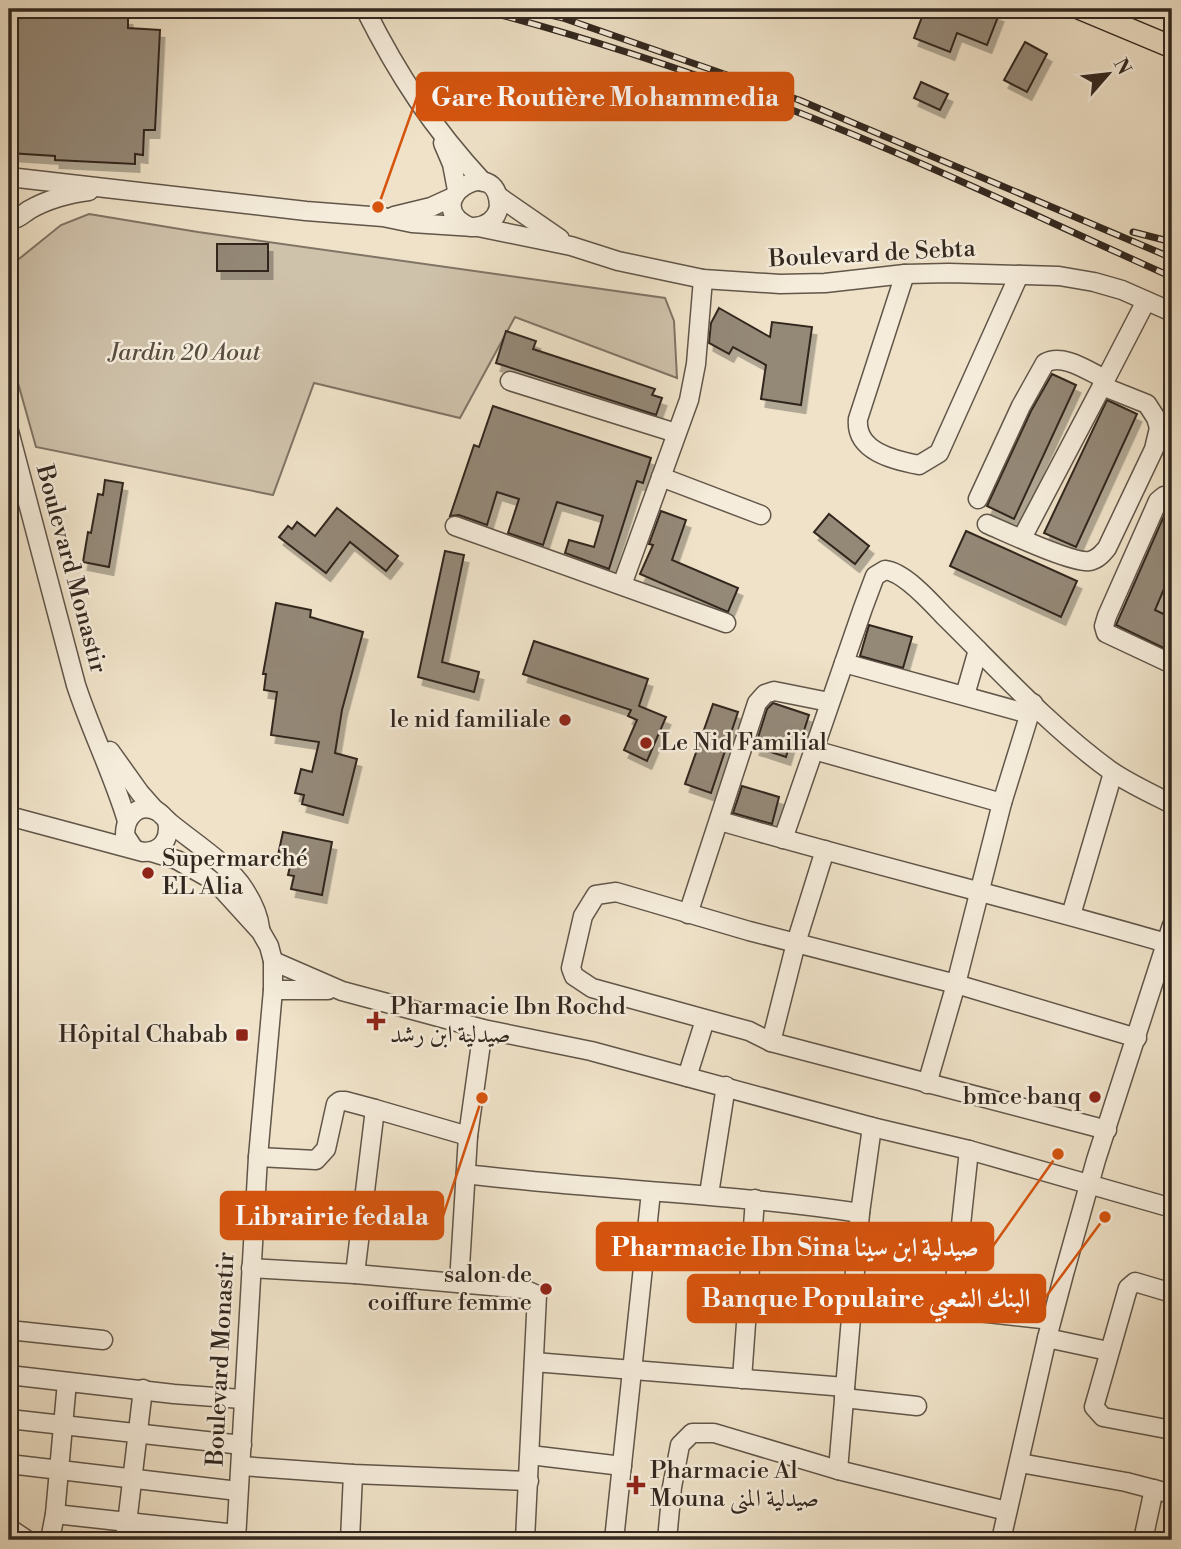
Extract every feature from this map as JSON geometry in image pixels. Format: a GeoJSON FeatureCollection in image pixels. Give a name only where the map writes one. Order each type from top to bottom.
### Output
{"type":"FeatureCollection","features":[{"type":"Feature","properties":{"kind":"main road"},"geometry":{"type":"LineString","coordinates":[[1081,9],[1172,47]]}},
{"type":"Feature","properties":{"kind":"street"},"geometry":{"type":"LineString","coordinates":[[365,9],[397,71],[436,126],[483,182]]}},
{"type":"Feature","properties":{"kind":"street"},"geometry":{"type":"LineString","coordinates":[[14,178],[383,218],[442,203],[455,193],[469,181],[483,182],[498,196],[499,207],[488,224],[474,227],[457,218],[452,204],[455,193],[452,164],[436,126]]}},
{"type":"Feature","properties":{"kind":"street"},"geometry":{"type":"LineString","coordinates":[[14,178],[24,182],[30,193],[16,220]]}},
{"type":"Feature","properties":{"kind":"street"},"geometry":{"type":"LineString","coordinates":[[16,220],[71,194],[103,189]]}},
{"type":"Feature","properties":{"kind":"street","name":"Boulevard de Sebta"},"geometry":{"type":"LineString","coordinates":[[498,196],[571,246]]}},
{"type":"Feature","properties":{"kind":"street","name":"Boulevard de Sebta"},"geometry":{"type":"LineString","coordinates":[[383,218],[412,223],[474,227],[571,246],[618,261],[703,279],[757,284],[825,283],[949,272],[1059,276],[1122,290],[1172,312]]}},
{"type":"Feature","properties":{"kind":"street"},"geometry":{"type":"LineString","coordinates":[[905,274],[857,427],[859,434],[873,450],[883,456],[919,465],[933,458],[944,445],[1019,275]]}},
{"type":"Feature","properties":{"kind":"street"},"geometry":{"type":"LineString","coordinates":[[622,585],[693,384],[703,279]]}},
{"type":"Feature","properties":{"kind":"street"},"geometry":{"type":"LineString","coordinates":[[1022,538],[1146,301]]}},
{"type":"Feature","properties":{"kind":"street"},"geometry":{"type":"LineString","coordinates":[[978,499],[1021,406],[1045,363],[1050,360],[1065,361],[1147,404],[1157,418],[1159,428],[1154,449],[1107,548],[1100,556],[1085,561],[1073,559],[987,524]]}},
{"type":"Feature","properties":{"kind":"street"},"geometry":{"type":"LineString","coordinates":[[510,381],[676,433]]}},
{"type":"Feature","properties":{"kind":"street","name":"Boulevard Monastir"},"geometry":{"type":"LineString","coordinates":[[9,431],[17,496],[87,719],[117,788],[126,824]]}},
{"type":"Feature","properties":{"kind":"street"},"geometry":{"type":"LineString","coordinates":[[661,477],[761,515]]}},
{"type":"Feature","properties":{"kind":"street"},"geometry":{"type":"LineString","coordinates":[[1172,495],[1157,501],[1104,626],[1106,633],[1172,664]]}},
{"type":"Feature","properties":{"kind":"street"},"geometry":{"type":"LineString","coordinates":[[455,526],[726,623]]}},
{"type":"Feature","properties":{"kind":"street"},"geometry":{"type":"LineString","coordinates":[[783,839],[875,576],[885,570],[891,570],[911,584],[978,650],[1031,709],[1113,773],[1172,804]]}},
{"type":"Feature","properties":{"kind":"street"},"geometry":{"type":"LineString","coordinates":[[965,695],[978,650]]}},
{"type":"Feature","properties":{"kind":"street"},"geometry":{"type":"LineString","coordinates":[[844,663],[965,695],[1031,709]]}},
{"type":"Feature","properties":{"kind":"street"},"geometry":{"type":"LineString","coordinates":[[688,914],[757,703],[765,694],[780,692],[829,702]]}},
{"type":"Feature","properties":{"kind":"street"},"geometry":{"type":"LineString","coordinates":[[927,1084],[981,891],[1002,803],[1031,709]]}},
{"type":"Feature","properties":{"kind":"street","name":"Boulevard Monastir"},"geometry":{"type":"LineString","coordinates":[[87,719],[128,778],[161,815],[201,846],[239,883],[258,916],[261,932],[273,961],[242,1399],[236,1537]]}},
{"type":"Feature","properties":{"kind":"street"},"geometry":{"type":"LineString","coordinates":[[814,750],[1002,803]]}},
{"type":"Feature","properties":{"kind":"street"},"geometry":{"type":"LineString","coordinates":[[1071,915],[1113,773]]}},
{"type":"Feature","properties":{"kind":"street"},"geometry":{"type":"LineString","coordinates":[[76,834],[126,824],[136,811],[145,808],[161,815],[168,836],[165,843],[143,851],[128,843],[126,824]]}},
{"type":"Feature","properties":{"kind":"street","name":"Boulevard Monastir"},"geometry":{"type":"LineString","coordinates":[[9,816],[177,860],[207,877],[261,932]]}},
{"type":"Feature","properties":{"kind":"street"},"geometry":{"type":"LineString","coordinates":[[720,821],[1166,943]]}},
{"type":"Feature","properties":{"kind":"street"},"geometry":{"type":"LineString","coordinates":[[771,1042],[796,943],[825,850]]}},
{"type":"Feature","properties":{"kind":"street"},"geometry":{"type":"LineString","coordinates":[[1107,1130],[771,1042],[749,1031],[592,988],[574,976],[571,968],[583,916],[596,895],[616,892],[688,914],[956,984],[1137,1038]]}},
{"type":"Feature","properties":{"kind":"street"},"geometry":{"type":"LineString","coordinates":[[1001,1540],[1051,1320],[1089,1185],[1172,925]]}},
{"type":"Feature","properties":{"kind":"street"},"geometry":{"type":"LineString","coordinates":[[273,961],[342,990],[483,1029],[592,1051],[872,1127],[970,1150],[1172,1208]]}},
{"type":"Feature","properties":{"kind":"street"},"geometry":{"type":"LineString","coordinates":[[273,990],[342,990]]}},
{"type":"Feature","properties":{"kind":"street"},"geometry":{"type":"LineString","coordinates":[[687,1077],[705,1020]]}},
{"type":"Feature","properties":{"kind":"street"},"geometry":{"type":"LineString","coordinates":[[459,1283],[468,1136],[483,1029]]}},
{"type":"Feature","properties":{"kind":"street"},"geometry":{"type":"LineString","coordinates":[[709,1194],[726,1086]]}},
{"type":"Feature","properties":{"kind":"street"},"geometry":{"type":"LineString","coordinates":[[258,1157],[316,1160],[326,1149],[336,1104],[340,1101],[375,1108],[468,1136]]}},
{"type":"Feature","properties":{"kind":"street"},"geometry":{"type":"LineString","coordinates":[[355,1274],[375,1108]]}},
{"type":"Feature","properties":{"kind":"street"},"geometry":{"type":"LineString","coordinates":[[838,1470],[860,1213],[872,1127]]}},
{"type":"Feature","properties":{"kind":"street"},"geometry":{"type":"LineString","coordinates":[[952,1309],[970,1150]]}},
{"type":"Feature","properties":{"kind":"street"},"geometry":{"type":"LineString","coordinates":[[466,1174],[651,1192],[709,1194],[860,1213]]}},
{"type":"Feature","properties":{"kind":"street"},"geometry":{"type":"LineString","coordinates":[[614,1540],[651,1192]]}},
{"type":"Feature","properties":{"kind":"street"},"geometry":{"type":"LineString","coordinates":[[741,1379],[755,1199]]}},
{"type":"Feature","properties":{"kind":"street"},"geometry":{"type":"LineString","coordinates":[[251,1268],[524,1289],[537,1295],[525,1540]]}},
{"type":"Feature","properties":{"kind":"street"},"geometry":{"type":"LineString","coordinates":[[1172,1293],[1135,1282],[1128,1288],[1094,1407],[1103,1417],[1172,1430]]}},
{"type":"Feature","properties":{"kind":"street"},"geometry":{"type":"LineString","coordinates":[[853,1298],[1051,1320]]}},
{"type":"Feature","properties":{"kind":"street"},"geometry":{"type":"LineString","coordinates":[[9,1330],[103,1340]]}},
{"type":"Feature","properties":{"kind":"street"},"geometry":{"type":"LineString","coordinates":[[1046,1338],[1108,1351]]}},
{"type":"Feature","properties":{"kind":"street"},"geometry":{"type":"LineString","coordinates":[[534,1362],[741,1379],[845,1392],[917,1406]]}},
{"type":"Feature","properties":{"kind":"street"},"geometry":{"type":"LineString","coordinates":[[9,1375],[202,1397],[242,1399]]}},
{"type":"Feature","properties":{"kind":"street"},"geometry":{"type":"LineString","coordinates":[[50,1540],[55,1514],[67,1382]]}},
{"type":"Feature","properties":{"kind":"street"},"geometry":{"type":"LineString","coordinates":[[126,1532],[143,1389]]}},
{"type":"Feature","properties":{"kind":"street"},"geometry":{"type":"LineString","coordinates":[[9,1419],[242,1445]]}},
{"type":"Feature","properties":{"kind":"street"},"geometry":{"type":"LineString","coordinates":[[667,1540],[672,1486],[680,1445],[692,1433],[714,1433],[838,1470],[1007,1511]]}},
{"type":"Feature","properties":{"kind":"street"},"geometry":{"type":"LineString","coordinates":[[530,1455],[622,1466]]}},
{"type":"Feature","properties":{"kind":"street"},"geometry":{"type":"LineString","coordinates":[[1020,1463],[1172,1494]]}},
{"type":"Feature","properties":{"kind":"street"},"geometry":{"type":"LineString","coordinates":[[9,1464],[238,1490]]}},
{"type":"Feature","properties":{"kind":"street"},"geometry":{"type":"LineString","coordinates":[[241,1466],[352,1474],[529,1481]]}},
{"type":"Feature","properties":{"kind":"street"},"geometry":{"type":"LineString","coordinates":[[349,1540],[352,1474]]}},
{"type":"Feature","properties":{"kind":"street"},"geometry":{"type":"LineString","coordinates":[[1143,1540],[1154,1489]]}},
{"type":"Feature","properties":{"kind":"street"},"geometry":{"type":"LineString","coordinates":[[55,1514],[126,1532],[236,1537]]}},
{"type":"Feature","properties":{"kind":"street"},"geometry":{"type":"LineString","coordinates":[[9,1528],[27,1540]]}},
{"type":"Feature","properties":{"kind":"green space","name":"Jardin 20 Aout"},"geometry":{"type":"Polygon","coordinates":[[[89,214],[665,298],[674,321],[677,378],[515,317],[460,418],[314,383],[273,495],[36,447],[9,351],[9,267],[61,225],[89,214]]]}},
{"type":"Feature","properties":{"kind":"building"},"geometry":{"type":"Polygon","coordinates":[[[13,9],[103,9],[103,16],[128,17],[128,28],[160,30],[155,130],[144,130],[143,155],[135,154],[135,164],[55,160],[55,156],[9,153],[13,9]]]}},
{"type":"Feature","properties":{"kind":"building"},"geometry":{"type":"Polygon","coordinates":[[[925,9],[985,9],[999,14],[987,45],[957,33],[950,52],[914,38],[925,9]]]}},
{"type":"Feature","properties":{"kind":"building"},"geometry":{"type":"Polygon","coordinates":[[[1025,42],[1047,54],[1027,92],[1004,80],[1025,42]]]}},
{"type":"Feature","properties":{"kind":"building"},"geometry":{"type":"Polygon","coordinates":[[[921,82],[948,94],[940,110],[914,98],[921,82]]]}},
{"type":"Feature","properties":{"kind":"building"},"geometry":{"type":"Polygon","coordinates":[[[217,244],[268,244],[268,271],[217,271],[217,244]]]}},
{"type":"Feature","properties":{"kind":"building"},"geometry":{"type":"Polygon","coordinates":[[[719,308],[770,337],[772,322],[812,327],[801,405],[761,399],[766,365],[733,347],[729,354],[709,343],[711,323],[719,308]]]}},
{"type":"Feature","properties":{"kind":"building"},"geometry":{"type":"Polygon","coordinates":[[[506,331],[536,341],[533,349],[655,389],[652,395],[662,398],[656,415],[496,363],[506,331]]]}},
{"type":"Feature","properties":{"kind":"building"},"geometry":{"type":"Polygon","coordinates":[[[1052,374],[1076,385],[1014,519],[987,506],[1031,411],[1052,374]]]}},
{"type":"Feature","properties":{"kind":"building"},"geometry":{"type":"Polygon","coordinates":[[[1107,400],[1137,414],[1076,547],[1044,533],[1107,400]]]}},
{"type":"Feature","properties":{"kind":"building"},"geometry":{"type":"Polygon","coordinates":[[[493,406],[651,458],[643,483],[637,481],[609,569],[565,553],[569,540],[594,547],[603,516],[557,502],[543,545],[508,533],[519,499],[497,492],[487,525],[459,515],[450,516],[474,445],[479,447],[493,406]]]}},
{"type":"Feature","properties":{"kind":"building"},"geometry":{"type":"Polygon","coordinates":[[[105,480],[123,483],[109,567],[83,562],[98,494],[103,495],[105,480]]]}},
{"type":"Feature","properties":{"kind":"building"},"geometry":{"type":"Polygon","coordinates":[[[337,508],[398,556],[386,571],[350,542],[326,573],[279,537],[288,526],[292,529],[297,522],[315,536],[337,508]]]}},
{"type":"Feature","properties":{"kind":"building"},"geometry":{"type":"Polygon","coordinates":[[[661,511],[686,520],[672,560],[738,588],[728,612],[640,574],[653,545],[649,544],[661,511]]]}},
{"type":"Feature","properties":{"kind":"building"},"geometry":{"type":"Polygon","coordinates":[[[829,514],[869,546],[855,564],[814,532],[829,514]]]}},
{"type":"Feature","properties":{"kind":"building"},"geometry":{"type":"Polygon","coordinates":[[[1163,518],[1172,522],[1172,570],[1155,610],[1172,618],[1172,652],[1116,625],[1163,518]]]}},
{"type":"Feature","properties":{"kind":"building"},"geometry":{"type":"Polygon","coordinates":[[[966,531],[1077,581],[1061,617],[950,566],[966,531]]]}},
{"type":"Feature","properties":{"kind":"building"},"geometry":{"type":"Polygon","coordinates":[[[445,551],[464,555],[442,662],[479,672],[474,692],[418,677],[445,551]]]}},
{"type":"Feature","properties":{"kind":"building"},"geometry":{"type":"Polygon","coordinates":[[[276,603],[311,610],[310,617],[363,632],[342,710],[335,753],[357,759],[343,815],[302,804],[304,795],[295,793],[301,769],[312,772],[319,742],[271,735],[277,692],[264,690],[266,674],[263,674],[276,603]]]}},
{"type":"Feature","properties":{"kind":"building"},"geometry":{"type":"Polygon","coordinates":[[[869,625],[912,637],[903,668],[860,656],[869,625]]]}},
{"type":"Feature","properties":{"kind":"building"},"geometry":{"type":"Polygon","coordinates":[[[534,641],[648,679],[639,706],[666,717],[647,761],[624,750],[637,720],[628,716],[631,710],[523,674],[534,641]]]}},
{"type":"Feature","properties":{"kind":"building"},"geometry":{"type":"Polygon","coordinates":[[[773,703],[809,715],[800,743],[791,740],[786,757],[755,747],[767,709],[773,703]]]}},
{"type":"Feature","properties":{"kind":"building"},"geometry":{"type":"Polygon","coordinates":[[[713,704],[738,712],[711,793],[685,784],[713,704]]]}},
{"type":"Feature","properties":{"kind":"building"},"geometry":{"type":"Polygon","coordinates":[[[742,786],[779,797],[772,824],[733,813],[742,786]]]}},
{"type":"Feature","properties":{"kind":"building"},"geometry":{"type":"Polygon","coordinates":[[[283,832],[332,842],[322,895],[291,889],[294,876],[288,875],[292,858],[278,855],[283,832]]]}},
{"type":"Feature","properties":{"kind":"railway"},"geometry":{"type":"LineString","coordinates":[[478,9],[636,55],[792,110],[936,170],[1172,277]]}},
{"type":"Feature","properties":{"kind":"railway"},"geometry":{"type":"LineString","coordinates":[[525,9],[563,18],[799,100],[1172,258]]}},
{"type":"Feature","properties":{"kind":"railway"},"geometry":{"type":"LineString","coordinates":[[1133,232],[1172,242]]}},
{"type":"Feature","properties":{"kind":"place","name":"Gare Routière Mohammedia"},"geometry":{"type":"Point","coordinates":[378,207]}},
{"type":"Feature","properties":{"kind":"place","name":"le nid familiale"},"geometry":{"type":"Point","coordinates":[565,720]}},
{"type":"Feature","properties":{"kind":"place","name":"Le Nid Familial"},"geometry":{"type":"Point","coordinates":[646,743]}},
{"type":"Feature","properties":{"kind":"place","name":"Supermarché EL Alia"},"geometry":{"type":"Point","coordinates":[148,873]}},
{"type":"Feature","properties":{"kind":"place","name":"Pharmacie Ibn Rochd صيدلية ابن رشد"},"geometry":{"type":"Point","coordinates":[376,1021]}},
{"type":"Feature","properties":{"kind":"place","name":"Hôpital Chabab"},"geometry":{"type":"Point","coordinates":[242,1035]}},
{"type":"Feature","properties":{"kind":"place","name":"bmce banq"},"geometry":{"type":"Point","coordinates":[1095,1097]}},
{"type":"Feature","properties":{"kind":"place","name":"Librairie fedala"},"geometry":{"type":"Point","coordinates":[482,1098]}},
{"type":"Feature","properties":{"kind":"place","name":"Pharmacie Ibn Sina صيدلية ابن سينا"},"geometry":{"type":"Point","coordinates":[1058,1154]}},
{"type":"Feature","properties":{"kind":"place","name":"Banque Populaire البنك الشعبي"},"geometry":{"type":"Point","coordinates":[1105,1217]}},
{"type":"Feature","properties":{"kind":"place","name":"salon de coiffure femme"},"geometry":{"type":"Point","coordinates":[546,1289]}},
{"type":"Feature","properties":{"kind":"place","name":"Pharmacie Al Mouna صيدلية المنى"},"geometry":{"type":"Point","coordinates":[636,1485]}}]}
